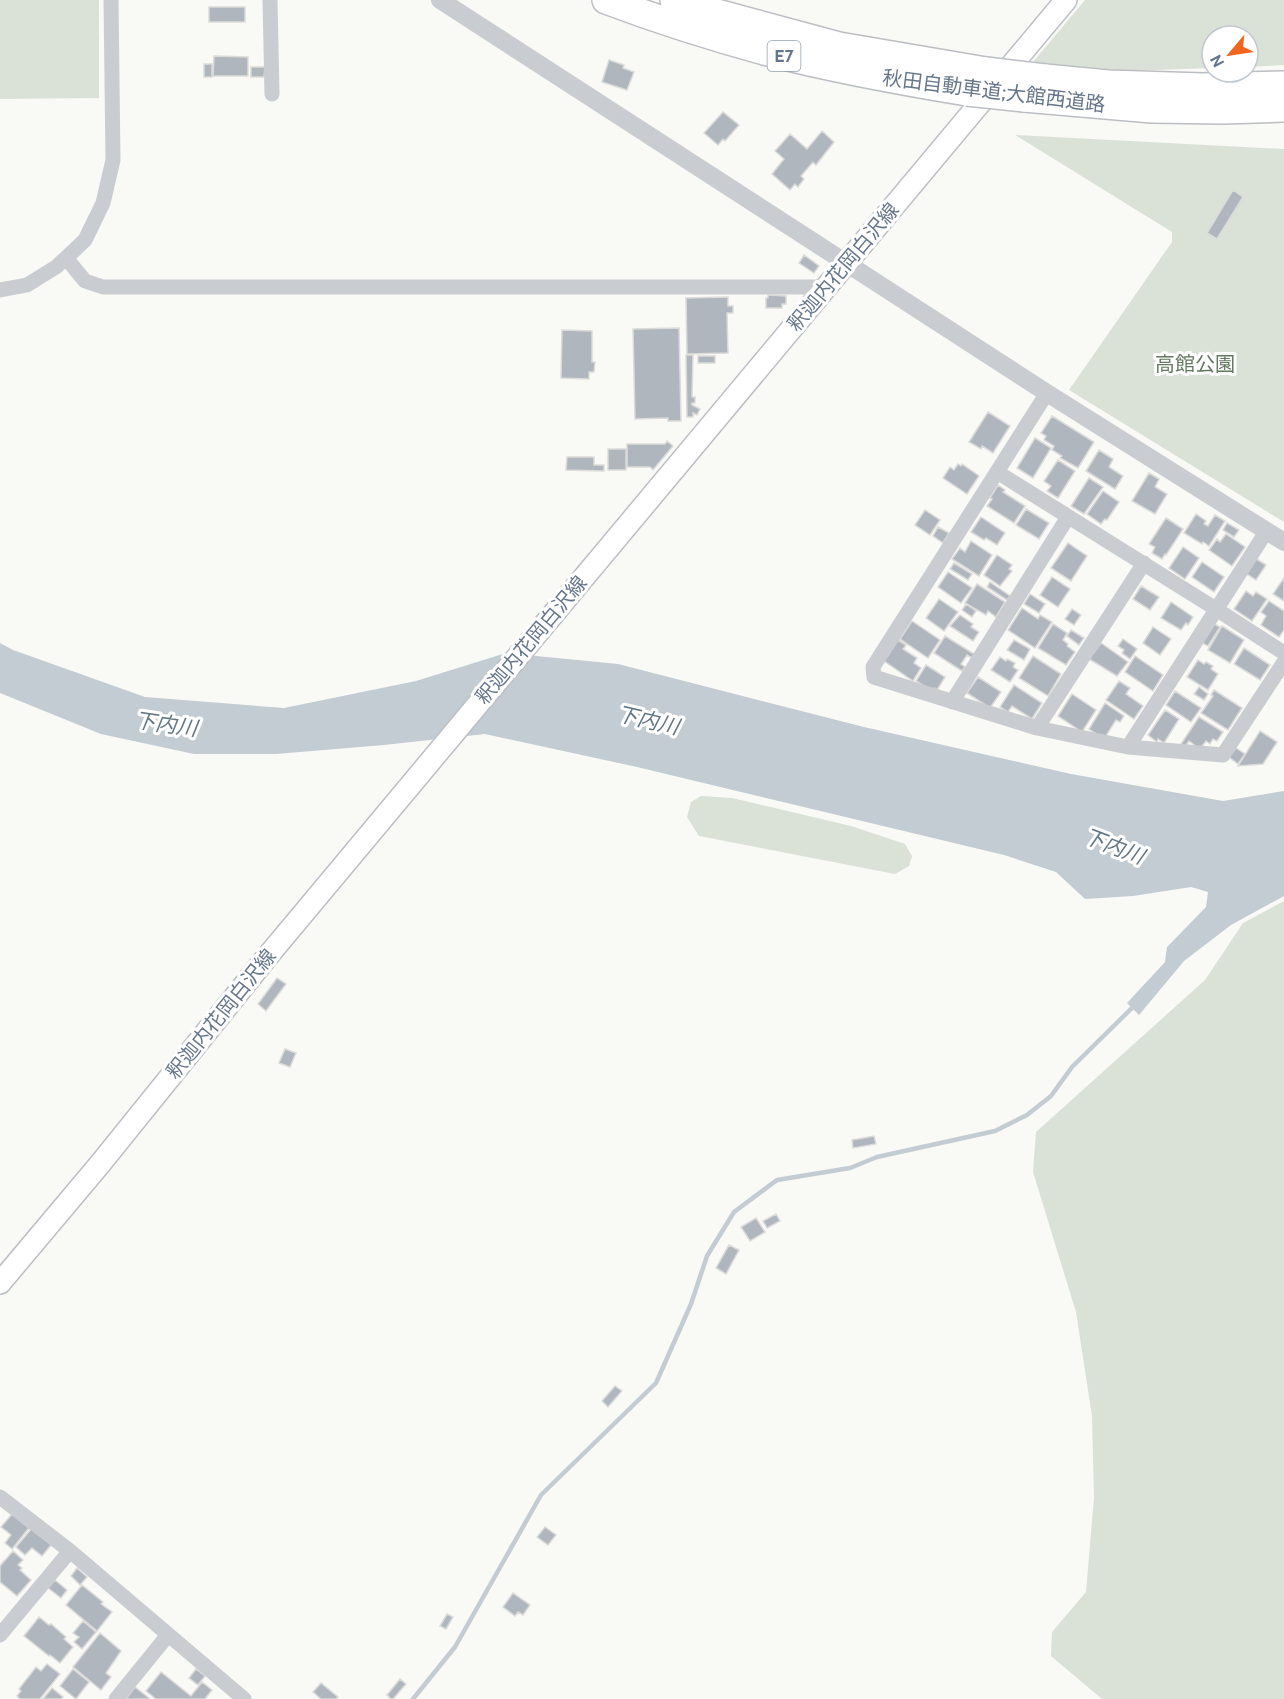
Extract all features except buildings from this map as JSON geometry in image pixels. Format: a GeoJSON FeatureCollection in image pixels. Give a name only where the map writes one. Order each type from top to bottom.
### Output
{"type":"FeatureCollection","features":[{"type":"Feature","properties":{"kind":"highway","name":"秋田自動車道;大館西道路"},"geometry":{"type":"LineString","coordinates":[[606,0],[768,52],[837,68],[967,92],[1152,109],[1284,108]]}},
{"type":"Feature","properties":{"kind":"highway","name":"秋田自動車道;大館西道路"},"geometry":{"type":"LineString","coordinates":[[674,0],[839,46],[986,71],[1108,84],[1179,87],[1284,86]]}},
{"type":"Feature","properties":{"kind":"main road","name":"釈迦内花岡白沢線"},"geometry":{"type":"LineString","coordinates":[[0,1283],[100,1164],[267,957],[1066,0]]}},
{"type":"Feature","properties":{"kind":"street"},"geometry":{"type":"LineString","coordinates":[[0,290],[27,285],[56,267],[85,240],[103,203],[113,160],[111,0]]}},
{"type":"Feature","properties":{"kind":"street"},"geometry":{"type":"LineString","coordinates":[[270,0],[272,94]]}},
{"type":"Feature","properties":{"kind":"street"},"geometry":{"type":"LineString","coordinates":[[440,0],[1047,393],[1284,542]]}},
{"type":"Feature","properties":{"kind":"street"},"geometry":{"type":"LineString","coordinates":[[66,258],[86,281],[103,287],[826,288]]}},
{"type":"Feature","properties":{"kind":"street"},"geometry":{"type":"LineString","coordinates":[[1047,393],[873,667],[874,677],[1037,728],[1128,747],[1223,755],[1284,662]]}},
{"type":"Feature","properties":{"kind":"street"},"geometry":{"type":"LineString","coordinates":[[997,472],[1284,653]]}},
{"type":"Feature","properties":{"kind":"street"},"geometry":{"type":"LineString","coordinates":[[952,702],[1068,517]]}},
{"type":"Feature","properties":{"kind":"street"},"geometry":{"type":"LineString","coordinates":[[1128,747],[1266,532]]}},
{"type":"Feature","properties":{"kind":"street"},"geometry":{"type":"LineString","coordinates":[[1037,728],[1144,563]]}},
{"type":"Feature","properties":{"kind":"street"},"geometry":{"type":"LineString","coordinates":[[0,1497],[70,1551],[244,1699]]}},
{"type":"Feature","properties":{"kind":"street"},"geometry":{"type":"LineString","coordinates":[[0,1635],[70,1551]]}},
{"type":"Feature","properties":{"kind":"street"},"geometry":{"type":"LineString","coordinates":[[116,1699],[168,1635]]}},
{"type":"Feature","properties":{"kind":"green space"},"geometry":{"type":"Polygon","coordinates":[[[0,0],[99,0],[99,98],[0,99],[0,0]]]}},
{"type":"Feature","properties":{"kind":"green space"},"geometry":{"type":"Polygon","coordinates":[[[1085,0],[1284,0],[1284,65],[1260,66],[1260,24],[1200,24],[1200,68],[1127,71],[1033,62],[1085,0]]]}},
{"type":"Feature","properties":{"kind":"green space","name":"高館公園"},"geometry":{"type":"Polygon","coordinates":[[[1015,135],[1284,149],[1284,522],[1069,390],[1172,242],[1172,232],[1015,135]]]}},
{"type":"Feature","properties":{"kind":"green space"},"geometry":{"type":"Polygon","coordinates":[[[701,796],[732,798],[851,826],[905,844],[912,856],[909,866],[895,874],[699,836],[687,817],[691,802],[701,796]]]}},
{"type":"Feature","properties":{"kind":"green space"},"geometry":{"type":"Polygon","coordinates":[[[1284,901],[1284,1699],[1102,1699],[1051,1656],[1052,1632],[1086,1592],[1094,1498],[1092,1416],[1076,1312],[1033,1172],[1036,1132],[1205,980],[1243,923],[1284,901]]]}},
{"type":"Feature","properties":{"kind":"water","name":"下内川"},"geometry":{"type":"Polygon","coordinates":[[[0,643],[13,650],[145,697],[284,708],[416,681],[506,653],[618,664],[864,727],[1071,774],[1223,801],[1284,791],[1284,896],[1231,925],[1184,961],[1139,1015],[1127,1003],[1165,962],[1167,947],[1206,907],[1208,892],[1191,887],[1133,896],[1085,899],[1056,872],[1004,855],[637,767],[485,734],[276,754],[194,754],[101,734],[0,693],[0,643]]]}},
{"type":"Feature","properties":{"kind":"waterway"},"geometry":{"type":"LineString","coordinates":[[413,1699],[455,1647],[541,1495],[656,1383],[691,1304],[707,1256],[734,1212],[777,1180],[850,1168],[877,1157],[995,1131],[1027,1115],[1051,1096],[1072,1067],[1136,1004]]}}]}
